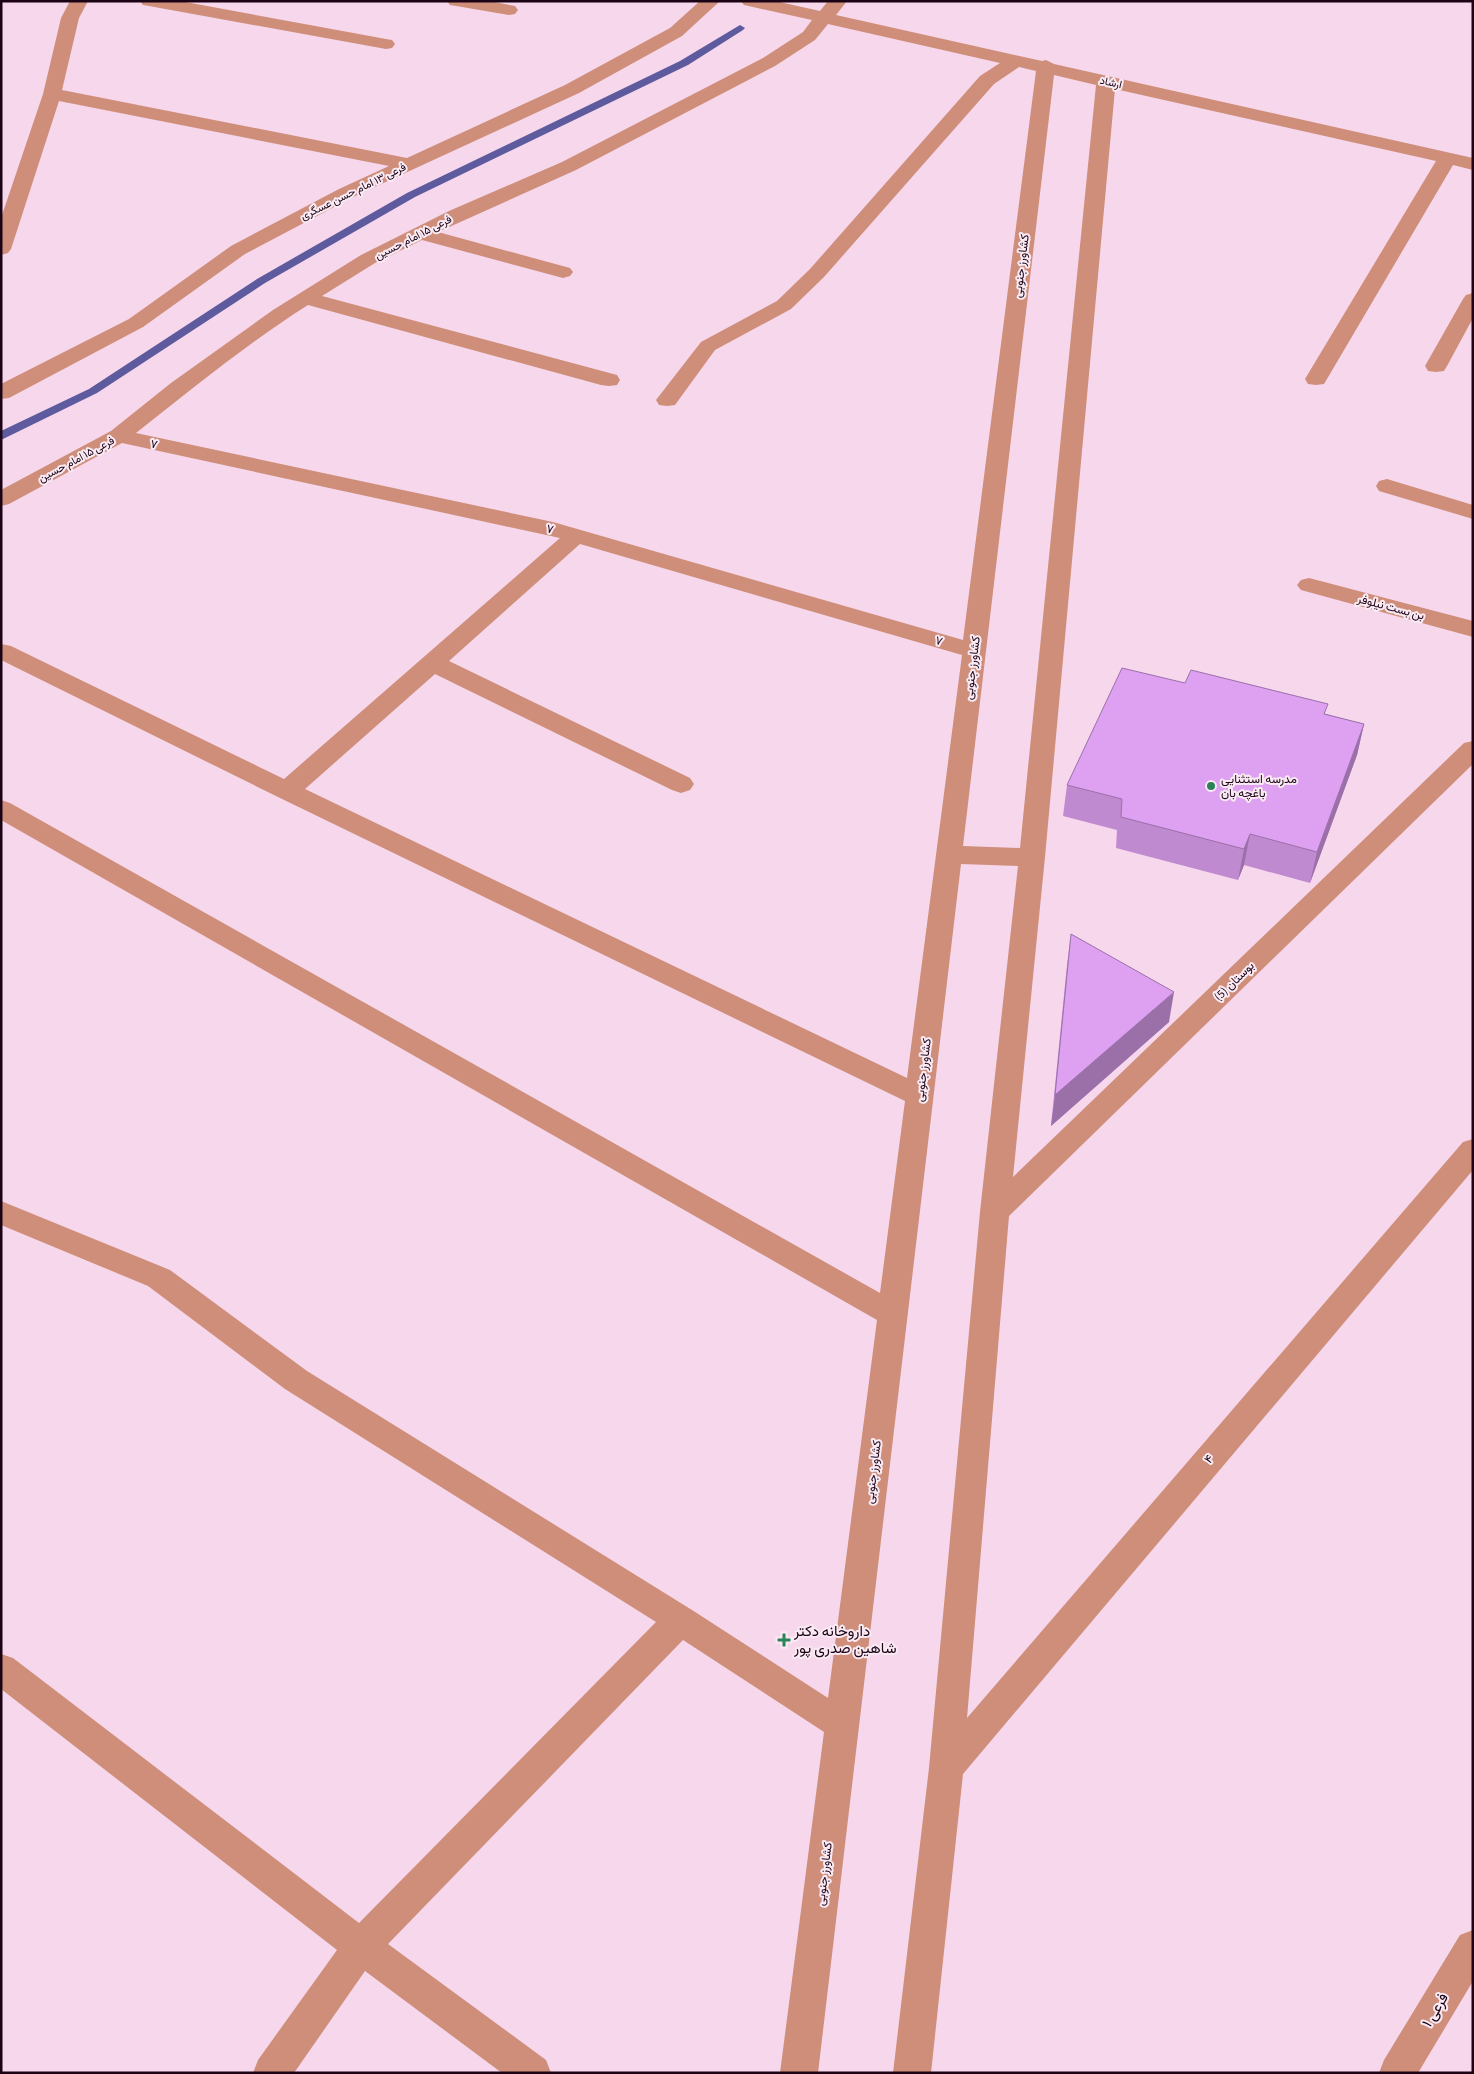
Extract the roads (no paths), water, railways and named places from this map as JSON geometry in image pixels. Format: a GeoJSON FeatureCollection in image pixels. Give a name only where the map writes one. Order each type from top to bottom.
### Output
{"type":"FeatureCollection","features":[{"type":"Feature","properties":{"kind":"street"},"geometry":{"type":"LineString","coordinates":[[1,250],[52,94],[70,18],[79,1]]}},
{"type":"Feature","properties":{"kind":"street"},"geometry":{"type":"LineString","coordinates":[[149,1],[386,44]]}},
{"type":"Feature","properties":{"kind":"street"},"geometry":{"type":"LineString","coordinates":[[456,1],[509,10]]}},
{"type":"Feature","properties":{"kind":"street","name":"فرعی ۱۳ امام حسن عسگری"},"geometry":{"type":"LineString","coordinates":[[1,393],[136,323],[238,250],[346,193],[572,89],[676,32],[711,1]]}},
{"type":"Feature","properties":{"kind":"street","name":"ارشاد"},"geometry":{"type":"LineString","coordinates":[[750,1],[1046,66],[1473,164]]}},
{"type":"Feature","properties":{"kind":"street","name":"فرعی ۱۵ امام حسین"},"geometry":{"type":"LineString","coordinates":[[1,499],[119,436],[179,388],[280,314],[368,259],[456,215],[569,166],[770,62],[809,36],[838,1]]}},
{"type":"Feature","properties":{"kind":"street"},"geometry":{"type":"LineString","coordinates":[[667,400],[708,346],[784,305],[817,273],[987,80],[1016,60]]}},
{"type":"Feature","properties":{"kind":"street","name":"کشاورز جنوبی"},"geometry":{"type":"LineString","coordinates":[[799,2073],[1046,66]]}},
{"type":"Feature","properties":{"kind":"street"},"geometry":{"type":"LineString","coordinates":[[912,2073],[946,1768],[995,1212],[1032,857],[1106,81]]}},
{"type":"Feature","properties":{"kind":"street"},"geometry":{"type":"LineString","coordinates":[[52,94],[409,164]]}},
{"type":"Feature","properties":{"kind":"street"},"geometry":{"type":"LineString","coordinates":[[1316,379],[1448,158]]}},
{"type":"Feature","properties":{"kind":"street"},"geometry":{"type":"LineString","coordinates":[[419,233],[563,272]]}},
{"type":"Feature","properties":{"kind":"street"},"geometry":{"type":"LineString","coordinates":[[305,298],[609,380]]}},
{"type":"Feature","properties":{"kind":"street"},"geometry":{"type":"LineString","coordinates":[[1436,366],[1473,299]]}},
{"type":"Feature","properties":{"kind":"street","name":"۷"},"geometry":{"type":"LineString","coordinates":[[119,436],[576,536],[974,651]]}},
{"type":"Feature","properties":{"kind":"street"},"geometry":{"type":"LineString","coordinates":[[1,520],[51,473]]}},
{"type":"Feature","properties":{"kind":"street"},"geometry":{"type":"LineString","coordinates":[[1387,486],[1473,512]]}},
{"type":"Feature","properties":{"kind":"street"},"geometry":{"type":"LineString","coordinates":[[287,791],[576,536]]}},
{"type":"Feature","properties":{"kind":"street","name":"بن بست نیلوفر"},"geometry":{"type":"LineString","coordinates":[[1309,585],[1473,629]]}},
{"type":"Feature","properties":{"kind":"street"},"geometry":{"type":"LineString","coordinates":[[3,652],[919,1096]]}},
{"type":"Feature","properties":{"kind":"street"},"geometry":{"type":"LineString","coordinates":[[432,663],[681,784]]}},
{"type":"Feature","properties":{"kind":"street","name":"بوستان (5)"},"geometry":{"type":"LineString","coordinates":[[995,1212],[1473,749]]}},
{"type":"Feature","properties":{"kind":"street"},"geometry":{"type":"LineString","coordinates":[[1,808],[892,1314]]}},
{"type":"Feature","properties":{"kind":"street"},"geometry":{"type":"LineString","coordinates":[[949,855],[1032,857]]}},
{"type":"Feature","properties":{"kind":"street","name":"۴"},"geometry":{"type":"LineString","coordinates":[[946,1768],[1467,1167]]}},
{"type":"Feature","properties":{"kind":"street"},"geometry":{"type":"LineString","coordinates":[[1,1212],[159,1278],[296,1380],[680,1620],[842,1724]]}},
{"type":"Feature","properties":{"kind":"street"},"geometry":{"type":"LineString","coordinates":[[272,2073],[361,1946],[680,1620]]}},
{"type":"Feature","properties":{"kind":"street"},"geometry":{"type":"LineString","coordinates":[[1,1669],[361,1946],[533,2073]]}},
{"type":"Feature","properties":{"kind":"street","name":"فرعی ۱"},"geometry":{"type":"LineString","coordinates":[[1397,2073],[1473,1947]]}},
{"type":"Feature","properties":{"kind":"waterway"},"geometry":{"type":"LineString","coordinates":[[1,436],[93,391],[261,281],[411,195],[684,63],[740,28]]}},
{"type":"Feature","properties":{"kind":"place","name":"مدرسه استثنایی باغچه بان"},"geometry":{"type":"Point","coordinates":[1211,786]}},
{"type":"Feature","properties":{"kind":"place","name":"داروخانه دکتر شاهین صدری پور"},"geometry":{"type":"Point","coordinates":[784,1640]}}]}
